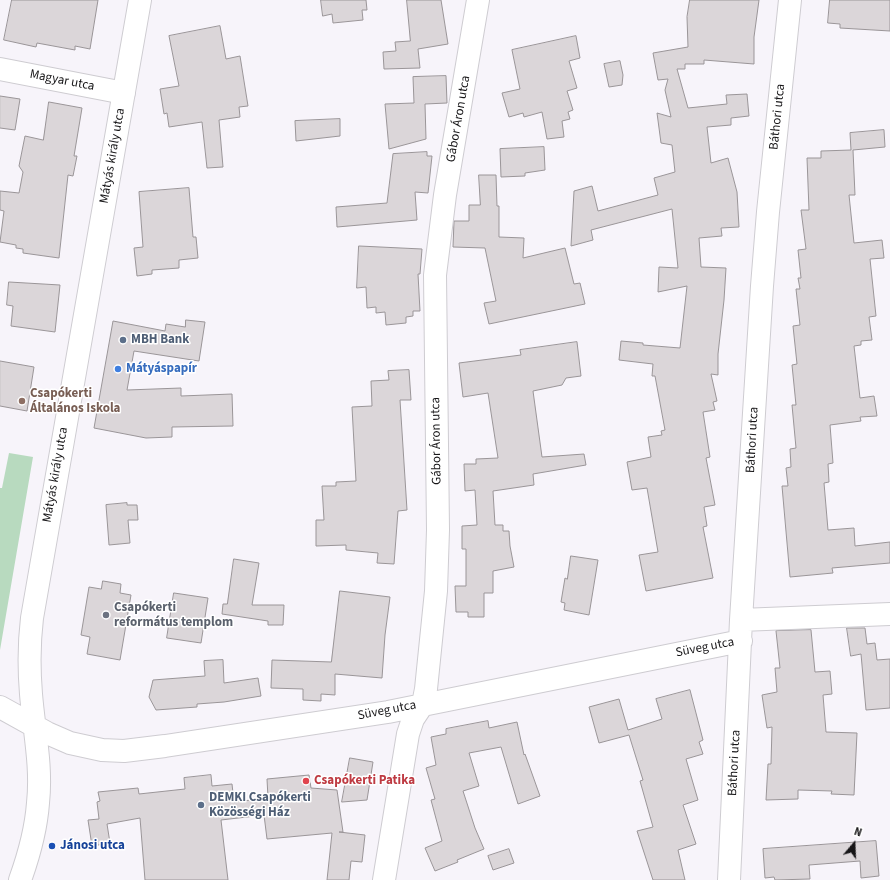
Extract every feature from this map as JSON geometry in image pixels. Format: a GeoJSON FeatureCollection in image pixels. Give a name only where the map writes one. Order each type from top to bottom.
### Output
{"type":"FeatureCollection","features":[{"type":"Feature","properties":{"kind":"street","name":"Mátyás király utca"},"geometry":{"type":"LineString","coordinates":[[20,880],[30,848],[38,803],[39,767],[31,694],[30,643],[32,618],[140,0]]}},
{"type":"Feature","properties":{"kind":"street","name":"Gábor Áron utca"},"geometry":{"type":"LineString","coordinates":[[384,880],[408,734],[413,719],[423,704],[427,679],[436,578],[438,510],[435,275],[445,195],[478,0]]}},
{"type":"Feature","properties":{"kind":"street","name":"Báthori utca"},"geometry":{"type":"LineString","coordinates":[[728,880],[741,630],[767,219],[790,0]]}},
{"type":"Feature","properties":{"kind":"street","name":"Magyar utca"},"geometry":{"type":"LineString","coordinates":[[0,69],[124,93]]}},
{"type":"Feature","properties":{"kind":"street","name":"Süveg utca"},"geometry":{"type":"LineString","coordinates":[[35,726],[80,747],[124,751],[172,745],[388,712],[741,630],[890,614]]}},
{"type":"Feature","properties":{"kind":"street"},"geometry":{"type":"LineString","coordinates":[[0,707],[35,726]]}},
{"type":"Feature","properties":{"kind":"green space"},"geometry":{"type":"Polygon","coordinates":[[[9,453],[33,457],[0,650],[0,488],[2,488],[9,453]]]}},
{"type":"Feature","properties":{"kind":"building"},"geometry":{"type":"Polygon","coordinates":[[[12,0],[98,0],[90,49],[75,46],[75,50],[37,43],[36,47],[4,40],[12,0]]]}},
{"type":"Feature","properties":{"kind":"building"},"geometry":{"type":"Polygon","coordinates":[[[321,0],[366,0],[367,10],[362,10],[363,20],[333,23],[332,14],[323,16],[321,0]]]}},
{"type":"Feature","properties":{"kind":"building"},"geometry":{"type":"Polygon","coordinates":[[[407,0],[441,0],[448,44],[418,49],[420,68],[384,69],[383,52],[396,51],[395,42],[410,41],[407,0]]]}},
{"type":"Feature","properties":{"kind":"building"},"geometry":{"type":"Polygon","coordinates":[[[690,0],[759,0],[754,37],[754,64],[704,60],[704,64],[685,64],[685,69],[677,69],[688,108],[727,104],[726,95],[747,94],[749,116],[731,118],[731,125],[707,127],[711,163],[728,158],[737,192],[739,227],[721,228],[722,236],[699,238],[701,267],[726,268],[718,354],[718,375],[711,374],[717,401],[713,402],[715,410],[703,412],[710,457],[706,458],[715,505],[704,507],[707,526],[703,527],[713,578],[646,591],[639,555],[658,552],[647,488],[632,490],[627,462],[651,457],[648,437],[662,435],[661,431],[665,430],[655,376],[652,376],[653,364],[619,360],[621,341],[643,343],[643,345],[680,348],[687,286],[658,292],[659,267],[678,268],[672,209],[591,230],[593,240],[571,246],[574,191],[592,186],[598,211],[658,195],[654,178],[675,172],[672,145],[661,143],[657,113],[671,117],[665,90],[668,79],[658,80],[653,53],[688,47],[687,17],[690,0]]]}},
{"type":"Feature","properties":{"kind":"building"},"geometry":{"type":"Polygon","coordinates":[[[830,0],[890,0],[890,31],[840,28],[840,24],[828,23],[830,0]]]}},
{"type":"Feature","properties":{"kind":"building"},"geometry":{"type":"Polygon","coordinates":[[[220,26],[226,59],[240,56],[248,106],[239,107],[240,117],[219,120],[223,167],[207,168],[202,122],[169,127],[167,113],[164,114],[160,89],[179,86],[169,36],[220,26]]]}},
{"type":"Feature","properties":{"kind":"building"},"geometry":{"type":"Polygon","coordinates":[[[576,36],[580,58],[569,61],[577,88],[567,91],[573,110],[568,112],[570,119],[562,121],[564,137],[547,139],[542,112],[524,117],[523,113],[509,117],[502,93],[520,89],[512,50],[576,36]]]}},
{"type":"Feature","properties":{"kind":"building"},"geometry":{"type":"Polygon","coordinates":[[[620,61],[623,75],[622,85],[609,87],[604,64],[620,61]]]}},
{"type":"Feature","properties":{"kind":"building"},"geometry":{"type":"Polygon","coordinates":[[[446,76],[447,103],[425,104],[426,139],[389,149],[385,104],[414,103],[413,77],[446,76]]]}},
{"type":"Feature","properties":{"kind":"building"},"geometry":{"type":"Polygon","coordinates":[[[0,96],[20,99],[15,130],[0,128],[0,96]]]}},
{"type":"Feature","properties":{"kind":"building"},"geometry":{"type":"Polygon","coordinates":[[[49,102],[82,108],[74,156],[77,156],[73,176],[68,175],[59,258],[23,253],[23,249],[16,248],[16,245],[0,242],[4,211],[0,210],[0,191],[19,193],[23,172],[19,166],[25,136],[43,140],[49,102]]]}},
{"type":"Feature","properties":{"kind":"building"},"geometry":{"type":"Polygon","coordinates":[[[340,119],[340,136],[296,141],[295,121],[340,119]]]}},
{"type":"Feature","properties":{"kind":"building"},"geometry":{"type":"Polygon","coordinates":[[[884,130],[885,147],[853,150],[855,195],[849,195],[854,243],[882,240],[884,258],[870,259],[876,316],[869,317],[872,340],[861,341],[861,345],[854,346],[860,398],[874,396],[877,416],[860,417],[861,421],[830,425],[833,463],[828,464],[829,482],[824,483],[828,530],[854,528],[855,546],[890,542],[890,563],[832,568],[833,573],[790,577],[782,486],[788,486],[786,468],[791,467],[790,449],[796,448],[792,405],[796,405],[792,365],[797,364],[793,326],[800,325],[796,289],[800,289],[798,278],[801,278],[798,250],[806,249],[801,210],[809,210],[807,158],[821,158],[821,151],[851,150],[850,133],[884,130]]]}},
{"type":"Feature","properties":{"kind":"building"},"geometry":{"type":"Polygon","coordinates":[[[544,147],[545,170],[525,173],[525,176],[501,177],[500,149],[544,147]]]}},
{"type":"Feature","properties":{"kind":"building"},"geometry":{"type":"Polygon","coordinates":[[[427,152],[427,156],[432,156],[428,193],[415,192],[417,220],[337,227],[336,207],[387,203],[393,154],[427,152]]]}},
{"type":"Feature","properties":{"kind":"building"},"geometry":{"type":"Polygon","coordinates":[[[479,175],[496,175],[497,206],[499,206],[499,237],[524,238],[523,258],[565,248],[574,284],[580,283],[585,304],[489,324],[484,303],[496,301],[485,248],[453,247],[454,221],[469,221],[469,205],[480,205],[479,175]]]}},
{"type":"Feature","properties":{"kind":"building"},"geometry":{"type":"Polygon","coordinates":[[[189,188],[193,237],[196,237],[198,258],[179,260],[179,268],[152,270],[152,274],[137,276],[134,248],[143,247],[139,192],[189,188]]]}},
{"type":"Feature","properties":{"kind":"building"},"geometry":{"type":"Polygon","coordinates":[[[359,246],[422,249],[420,274],[418,274],[420,311],[413,311],[413,316],[406,317],[406,323],[386,325],[385,312],[376,313],[376,307],[367,308],[366,287],[357,288],[359,246]]]}},
{"type":"Feature","properties":{"kind":"building"},"geometry":{"type":"Polygon","coordinates":[[[9,282],[60,285],[55,332],[11,326],[13,306],[7,305],[9,282]]]}},
{"type":"Feature","properties":{"kind":"building"},"geometry":{"type":"Polygon","coordinates":[[[186,320],[205,322],[199,361],[134,351],[127,390],[181,388],[181,396],[232,394],[233,426],[172,427],[172,437],[146,438],[94,428],[113,321],[165,331],[166,324],[185,327],[186,320]]]}},
{"type":"Feature","properties":{"kind":"building"},"geometry":{"type":"Polygon","coordinates":[[[577,342],[581,376],[566,378],[562,385],[533,391],[542,457],[584,454],[586,465],[533,474],[534,485],[493,491],[495,525],[503,525],[503,531],[509,531],[514,567],[493,571],[493,593],[484,593],[484,617],[468,617],[468,612],[456,612],[455,586],[466,586],[466,549],[462,549],[462,526],[477,525],[475,490],[465,491],[464,464],[476,464],[476,459],[498,458],[488,393],[463,397],[459,363],[521,355],[520,350],[577,342]]]}},
{"type":"Feature","properties":{"kind":"building"},"geometry":{"type":"Polygon","coordinates":[[[0,361],[34,367],[27,411],[0,406],[0,361]]]}},
{"type":"Feature","properties":{"kind":"building"},"geometry":{"type":"Polygon","coordinates":[[[409,370],[411,400],[400,400],[407,510],[398,511],[394,564],[377,563],[378,553],[346,550],[346,545],[316,546],[316,520],[324,520],[322,486],[336,486],[336,482],[356,481],[352,407],[372,406],[371,381],[389,380],[388,371],[409,370]]]}},
{"type":"Feature","properties":{"kind":"building"},"geometry":{"type":"Polygon","coordinates":[[[127,503],[127,505],[137,505],[138,520],[128,520],[130,543],[109,545],[106,505],[127,503]]]}},
{"type":"Feature","properties":{"kind":"building"},"geometry":{"type":"Polygon","coordinates":[[[571,556],[598,560],[589,615],[564,610],[565,603],[561,602],[571,556]]]}},
{"type":"Feature","properties":{"kind":"building"},"geometry":{"type":"Polygon","coordinates":[[[234,559],[259,563],[252,605],[284,605],[283,625],[268,625],[268,621],[222,614],[223,604],[227,604],[234,559]]]}},
{"type":"Feature","properties":{"kind":"building","name":"Csapókerti református templom"},"geometry":{"type":"Polygon","coordinates":[[[103,581],[121,584],[120,593],[131,595],[120,660],[87,654],[90,637],[81,635],[89,587],[101,589],[103,581]]]}},
{"type":"Feature","properties":{"kind":"building"},"geometry":{"type":"Polygon","coordinates":[[[340,591],[390,597],[385,635],[382,678],[335,674],[335,695],[321,694],[321,701],[303,700],[303,689],[271,688],[272,660],[331,662],[340,591]]]}},
{"type":"Feature","properties":{"kind":"building"},"geometry":{"type":"Polygon","coordinates":[[[174,593],[208,598],[201,643],[167,638],[174,593]]]}},
{"type":"Feature","properties":{"kind":"building"},"geometry":{"type":"Polygon","coordinates":[[[847,628],[865,628],[867,644],[875,643],[877,660],[890,659],[890,708],[866,710],[861,654],[851,656],[847,628]]]}},
{"type":"Feature","properties":{"kind":"building"},"geometry":{"type":"Polygon","coordinates":[[[811,630],[815,672],[830,671],[832,694],[823,695],[826,732],[857,733],[854,795],[831,794],[832,791],[798,790],[798,799],[766,800],[768,764],[771,764],[772,727],[767,728],[762,695],[777,692],[775,668],[780,668],[776,631],[811,630]]]}},
{"type":"Feature","properties":{"kind":"building"},"geometry":{"type":"Polygon","coordinates":[[[223,660],[224,683],[258,678],[261,696],[224,702],[197,704],[197,707],[156,710],[149,697],[153,680],[205,676],[204,661],[223,660]]]}},
{"type":"Feature","properties":{"kind":"building"},"geometry":{"type":"Polygon","coordinates":[[[690,690],[703,740],[699,742],[703,754],[686,759],[698,800],[683,805],[696,844],[678,850],[685,880],[653,880],[637,831],[653,827],[640,781],[643,780],[629,735],[599,743],[589,707],[619,699],[628,730],[662,719],[656,699],[690,690]]]}},
{"type":"Feature","properties":{"kind":"building"},"geometry":{"type":"Polygon","coordinates":[[[488,721],[489,728],[517,722],[524,755],[525,754],[540,796],[518,804],[501,747],[469,753],[479,786],[463,791],[475,828],[484,849],[457,860],[458,862],[435,871],[425,848],[442,841],[431,800],[435,799],[426,768],[436,765],[431,737],[446,734],[446,729],[488,721]]]}},
{"type":"Feature","properties":{"kind":"building"},"geometry":{"type":"Polygon","coordinates":[[[350,758],[373,762],[367,800],[342,802],[350,758]]]}},
{"type":"Feature","properties":{"kind":"building"},"geometry":{"type":"Polygon","coordinates":[[[211,775],[212,786],[232,784],[234,802],[268,798],[267,779],[309,775],[311,788],[337,790],[343,832],[339,832],[365,835],[362,862],[351,861],[349,880],[327,880],[332,833],[267,839],[264,815],[221,820],[228,880],[145,880],[140,818],[107,824],[110,843],[92,846],[88,820],[99,819],[97,802],[100,801],[98,792],[138,788],[139,794],[185,789],[184,778],[211,775]]]}},
{"type":"Feature","properties":{"kind":"building"},"geometry":{"type":"Polygon","coordinates":[[[876,841],[879,876],[861,878],[860,861],[809,865],[810,879],[775,880],[774,877],[765,878],[763,849],[876,841]]]}},
{"type":"Feature","properties":{"kind":"building"},"geometry":{"type":"Polygon","coordinates":[[[509,849],[514,863],[493,870],[488,856],[509,849]]]}},
{"type":"Feature","properties":{"kind":"place","name":"MBH Bank"},"geometry":{"type":"Point","coordinates":[123,340]}},
{"type":"Feature","properties":{"kind":"place","name":"Mátyáspapír"},"geometry":{"type":"Point","coordinates":[118,369]}},
{"type":"Feature","properties":{"kind":"place","name":"Csapókerti Általános Iskola"},"geometry":{"type":"Point","coordinates":[22,401]}},
{"type":"Feature","properties":{"kind":"place","name":"Csapókerti református templom"},"geometry":{"type":"Point","coordinates":[106,615]}},
{"type":"Feature","properties":{"kind":"place","name":"Csapókerti Patika"},"geometry":{"type":"Point","coordinates":[306,781]}},
{"type":"Feature","properties":{"kind":"place","name":"DEMKI Csapókerti Közösségi Ház"},"geometry":{"type":"Point","coordinates":[201,805]}},
{"type":"Feature","properties":{"kind":"place","name":"Jánosi utca"},"geometry":{"type":"Point","coordinates":[52,846]}}]}
